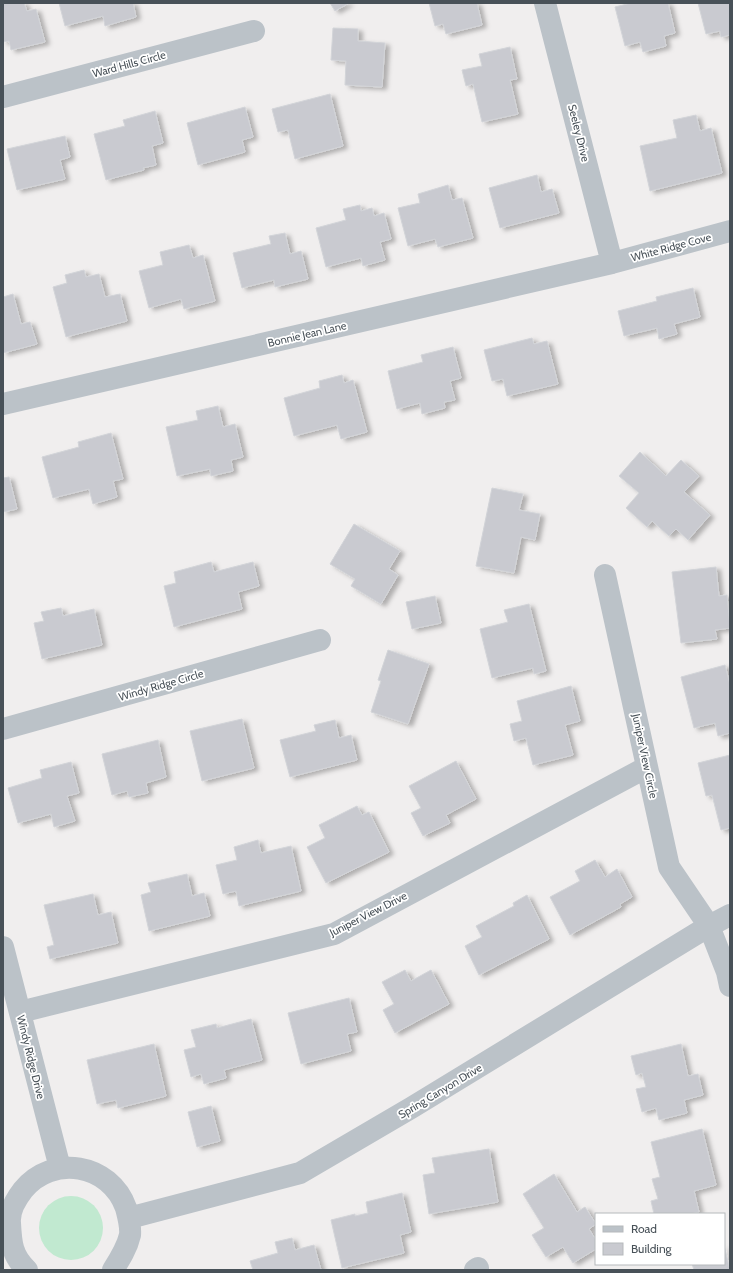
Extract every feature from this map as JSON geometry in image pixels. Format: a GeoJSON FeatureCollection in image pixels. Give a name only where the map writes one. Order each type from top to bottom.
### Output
{"type":"FeatureCollection","features":[{"type":"Feature","properties":{"kind":"street","name":"Seeley Drive"},"geometry":{"type":"LineString","coordinates":[[546,3],[612,263]]}},
{"type":"Feature","properties":{"kind":"street","name":"Ward Hills Circle"},"geometry":{"type":"LineString","coordinates":[[3,98],[254,31]]}},
{"type":"Feature","properties":{"kind":"street","name":"White Ridge Cove"},"geometry":{"type":"LineString","coordinates":[[612,263],[730,231]]}},
{"type":"Feature","properties":{"kind":"street","name":"Bonnie Jean Lane"},"geometry":{"type":"LineString","coordinates":[[3,404],[612,263]]}},
{"type":"Feature","properties":{"kind":"street","name":"Juniper View Circle"},"geometry":{"type":"LineString","coordinates":[[605,575],[670,867],[709,926],[727,972],[730,986]]}},
{"type":"Feature","properties":{"kind":"street","name":"Windy Ridge Circle"},"geometry":{"type":"LineString","coordinates":[[3,729],[320,640]]}},
{"type":"Feature","properties":{"kind":"street","name":"Juniper View Drive"},"geometry":{"type":"LineString","coordinates":[[20,1012],[334,934],[647,767]]}},
{"type":"Feature","properties":{"kind":"street","name":"Spring Canyon Drive"},"geometry":{"type":"LineString","coordinates":[[129,1218],[300,1173],[411,1108],[709,926],[730,915]]}},
{"type":"Feature","properties":{"kind":"street","name":"Windy Ridge Drive"},"geometry":{"type":"LineString","coordinates":[[3,946],[60,1168]]}},
{"type":"Feature","properties":{"kind":"street"},"geometry":{"type":"LineString","coordinates":[[27,1270],[20,1263],[7,1244],[9,1219],[16,1198],[30,1182],[47,1172],[60,1168],[74,1167],[94,1172],[111,1184],[123,1199],[129,1218],[130,1234],[124,1254],[113,1270]]}},
{"type":"Feature","properties":{"kind":"green space"},"geometry":{"type":"Polygon","coordinates":[[[65,1196],[77,1196],[94,1205],[101,1216],[103,1228],[101,1240],[94,1251],[77,1260],[65,1260],[53,1255],[44,1246],[39,1234],[39,1222],[44,1210],[53,1201],[65,1196]]]}},
{"type":"Feature","properties":{"kind":"building"},"geometry":{"type":"Polygon","coordinates":[[[3,3],[24,3],[27,11],[36,9],[45,42],[11,50],[9,41],[3,42],[3,3]]]}},
{"type":"Feature","properties":{"kind":"building"},"geometry":{"type":"Polygon","coordinates":[[[59,3],[133,3],[136,17],[105,26],[103,16],[65,26],[59,3]]]}},
{"type":"Feature","properties":{"kind":"building"},"geometry":{"type":"Polygon","coordinates":[[[330,3],[349,3],[335,11],[330,3]]]}},
{"type":"Feature","properties":{"kind":"building"},"geometry":{"type":"Polygon","coordinates":[[[429,3],[477,3],[482,25],[446,34],[443,24],[435,26],[429,3]]]}},
{"type":"Feature","properties":{"kind":"building"},"geometry":{"type":"Polygon","coordinates":[[[631,3],[668,3],[675,33],[664,36],[666,46],[643,52],[640,42],[625,46],[615,7],[631,3]]]}},
{"type":"Feature","properties":{"kind":"building"},"geometry":{"type":"Polygon","coordinates":[[[698,3],[730,3],[730,35],[721,37],[720,31],[706,34],[698,3]]]}},
{"type":"Feature","properties":{"kind":"building"},"geometry":{"type":"Polygon","coordinates":[[[333,28],[358,29],[358,41],[385,43],[382,87],[345,85],[346,61],[331,60],[333,28]]]}},
{"type":"Feature","properties":{"kind":"building"},"geometry":{"type":"Polygon","coordinates":[[[510,47],[517,79],[510,80],[518,114],[482,122],[473,84],[466,86],[462,70],[482,66],[479,54],[510,47]]]}},
{"type":"Feature","properties":{"kind":"building"},"geometry":{"type":"Polygon","coordinates":[[[330,94],[343,146],[295,159],[288,130],[278,132],[272,109],[330,94]]]}},
{"type":"Feature","properties":{"kind":"building"},"geometry":{"type":"Polygon","coordinates":[[[245,107],[253,137],[242,140],[245,152],[198,165],[187,123],[245,107]]]}},
{"type":"Feature","properties":{"kind":"building"},"geometry":{"type":"Polygon","coordinates":[[[155,111],[163,143],[152,146],[156,165],[143,168],[144,170],[106,180],[94,134],[125,126],[123,120],[155,111]]]}},
{"type":"Feature","properties":{"kind":"building"},"geometry":{"type":"Polygon","coordinates":[[[696,115],[700,131],[711,128],[722,173],[650,191],[640,146],[677,138],[673,120],[696,115]]]}},
{"type":"Feature","properties":{"kind":"building"},"geometry":{"type":"Polygon","coordinates":[[[65,136],[70,157],[60,160],[65,179],[17,190],[7,149],[65,136]]]}},
{"type":"Feature","properties":{"kind":"building"},"geometry":{"type":"Polygon","coordinates":[[[537,175],[541,192],[552,189],[559,213],[500,228],[489,188],[537,175]]]}},
{"type":"Feature","properties":{"kind":"building"},"geometry":{"type":"Polygon","coordinates":[[[448,185],[452,200],[462,198],[473,238],[438,247],[435,239],[408,246],[398,208],[420,203],[418,194],[448,185]]]}},
{"type":"Feature","properties":{"kind":"building"},"geometry":{"type":"Polygon","coordinates":[[[360,205],[361,211],[372,208],[374,216],[384,213],[391,239],[380,242],[385,260],[363,266],[361,258],[326,267],[316,228],[346,220],[343,209],[360,205]]]}},
{"type":"Feature","properties":{"kind":"building"},"geometry":{"type":"Polygon","coordinates":[[[285,233],[290,254],[301,251],[308,279],[275,287],[274,280],[242,288],[233,253],[271,244],[269,236],[285,233]]]}},
{"type":"Feature","properties":{"kind":"building"},"geometry":{"type":"Polygon","coordinates":[[[189,245],[193,258],[203,255],[215,301],[184,309],[181,299],[149,308],[139,271],[163,265],[160,252],[189,245]]]}},
{"type":"Feature","properties":{"kind":"building"},"geometry":{"type":"Polygon","coordinates":[[[84,270],[86,277],[99,274],[105,297],[120,294],[127,321],[66,337],[53,287],[67,283],[65,275],[84,270]]]}},
{"type":"Feature","properties":{"kind":"building"},"geometry":{"type":"Polygon","coordinates":[[[693,288],[700,317],[674,324],[677,334],[659,339],[657,328],[624,336],[618,311],[657,301],[656,297],[693,288]]]}},
{"type":"Feature","properties":{"kind":"building"},"geometry":{"type":"Polygon","coordinates":[[[13,294],[21,324],[30,322],[37,344],[3,353],[3,297],[13,294]]]}},
{"type":"Feature","properties":{"kind":"building"},"geometry":{"type":"Polygon","coordinates":[[[532,338],[534,344],[547,341],[558,384],[507,396],[503,379],[492,381],[484,350],[532,338]]]}},
{"type":"Feature","properties":{"kind":"building"},"geometry":{"type":"Polygon","coordinates":[[[453,347],[461,378],[450,381],[455,400],[444,402],[445,408],[422,414],[420,403],[397,409],[388,371],[423,362],[421,355],[453,347]]]}},
{"type":"Feature","properties":{"kind":"building"},"geometry":{"type":"Polygon","coordinates":[[[342,375],[344,383],[353,380],[367,432],[341,439],[337,425],[294,436],[284,398],[320,388],[319,381],[342,375]]]}},
{"type":"Feature","properties":{"kind":"building"},"geometry":{"type":"Polygon","coordinates":[[[218,406],[223,427],[235,424],[243,457],[231,460],[233,471],[211,476],[210,469],[177,476],[166,427],[198,420],[196,411],[218,406]]]}},
{"type":"Feature","properties":{"kind":"building"},"geometry":{"type":"Polygon","coordinates":[[[111,433],[123,479],[113,481],[117,497],[93,504],[89,489],[53,498],[42,457],[79,447],[78,442],[111,433]]]}},
{"type":"Feature","properties":{"kind":"building"},"geometry":{"type":"Polygon","coordinates":[[[640,452],[666,476],[681,460],[699,476],[684,492],[710,515],[688,540],[676,529],[669,536],[652,521],[647,527],[626,508],[639,493],[619,476],[640,452]]]}},
{"type":"Feature","properties":{"kind":"building"},"geometry":{"type":"Polygon","coordinates":[[[9,477],[17,509],[3,512],[3,478],[9,477]]]}},
{"type":"Feature","properties":{"kind":"building"},"geometry":{"type":"Polygon","coordinates":[[[492,488],[523,494],[519,510],[540,514],[535,540],[521,537],[514,573],[476,566],[492,488]]]}},
{"type":"Feature","properties":{"kind":"building"},"geometry":{"type":"Polygon","coordinates":[[[354,524],[400,551],[389,569],[398,575],[381,604],[351,586],[355,579],[330,564],[354,524]]]}},
{"type":"Feature","properties":{"kind":"building"},"geometry":{"type":"Polygon","coordinates":[[[211,562],[214,572],[253,562],[259,586],[238,592],[242,609],[174,627],[164,586],[176,583],[174,572],[211,562]]]}},
{"type":"Feature","properties":{"kind":"building"},"geometry":{"type":"Polygon","coordinates":[[[716,567],[719,596],[727,595],[730,628],[715,630],[717,639],[681,643],[672,572],[716,567]]]}},
{"type":"Feature","properties":{"kind":"building"},"geometry":{"type":"Polygon","coordinates":[[[435,596],[441,623],[412,629],[406,602],[435,596]]]}},
{"type":"Feature","properties":{"kind":"building"},"geometry":{"type":"Polygon","coordinates":[[[529,604],[546,671],[534,674],[533,668],[492,678],[480,629],[508,622],[504,610],[529,604]]]}},
{"type":"Feature","properties":{"kind":"building"},"geometry":{"type":"Polygon","coordinates":[[[61,608],[63,616],[94,609],[102,645],[42,659],[34,623],[44,621],[41,612],[61,608]]]}},
{"type":"Feature","properties":{"kind":"building"},"geometry":{"type":"Polygon","coordinates":[[[388,650],[429,664],[408,724],[371,712],[381,681],[378,680],[388,650]]]}},
{"type":"Feature","properties":{"kind":"building"},"geometry":{"type":"Polygon","coordinates":[[[725,665],[730,685],[730,733],[718,736],[715,723],[694,728],[681,677],[725,665]]]}},
{"type":"Feature","properties":{"kind":"building"},"geometry":{"type":"Polygon","coordinates":[[[571,686],[580,721],[565,725],[573,755],[533,765],[526,738],[514,741],[510,724],[522,721],[517,701],[571,686]]]}},
{"type":"Feature","properties":{"kind":"building"},"geometry":{"type":"Polygon","coordinates":[[[242,719],[254,768],[202,781],[190,731],[242,719]]]}},
{"type":"Feature","properties":{"kind":"building"},"geometry":{"type":"Polygon","coordinates":[[[335,720],[339,738],[351,735],[357,760],[290,777],[280,740],[316,731],[314,725],[335,720]]]}},
{"type":"Feature","properties":{"kind":"building"},"geometry":{"type":"Polygon","coordinates":[[[158,740],[166,777],[146,783],[148,793],[129,797],[127,791],[112,795],[102,754],[158,740]]]}},
{"type":"Feature","properties":{"kind":"building"},"geometry":{"type":"Polygon","coordinates":[[[730,755],[730,828],[721,830],[712,795],[706,796],[698,763],[730,755]]]}},
{"type":"Feature","properties":{"kind":"building"},"geometry":{"type":"Polygon","coordinates":[[[456,761],[476,799],[446,815],[450,823],[423,836],[411,813],[421,808],[409,786],[456,761]]]}},
{"type":"Feature","properties":{"kind":"building"},"geometry":{"type":"Polygon","coordinates":[[[71,762],[79,793],[67,796],[75,821],[54,827],[51,814],[18,823],[8,788],[42,778],[40,770],[71,762]]]}},
{"type":"Feature","properties":{"kind":"building"},"geometry":{"type":"Polygon","coordinates":[[[357,806],[362,815],[369,812],[389,852],[326,883],[307,847],[325,838],[319,825],[357,806]]]}},
{"type":"Feature","properties":{"kind":"building"},"geometry":{"type":"Polygon","coordinates":[[[258,840],[261,853],[291,846],[301,891],[239,906],[236,891],[223,894],[216,865],[237,860],[234,847],[258,840]]]}},
{"type":"Feature","properties":{"kind":"building"},"geometry":{"type":"Polygon","coordinates":[[[595,860],[605,877],[617,869],[632,897],[620,904],[621,907],[570,935],[550,897],[580,881],[575,871],[595,860]]]}},
{"type":"Feature","properties":{"kind":"building"},"geometry":{"type":"Polygon","coordinates":[[[187,874],[192,896],[204,893],[210,916],[149,931],[141,895],[151,892],[148,883],[187,874]]]}},
{"type":"Feature","properties":{"kind":"building"},"geometry":{"type":"Polygon","coordinates":[[[93,894],[98,915],[111,912],[118,943],[50,959],[47,947],[54,945],[44,905],[93,894]]]}},
{"type":"Feature","properties":{"kind":"building"},"geometry":{"type":"Polygon","coordinates":[[[527,895],[549,939],[479,975],[465,946],[482,937],[476,926],[514,906],[513,903],[527,895]]]}},
{"type":"Feature","properties":{"kind":"building"},"geometry":{"type":"Polygon","coordinates":[[[405,970],[411,981],[431,970],[449,1004],[395,1033],[383,1010],[394,1004],[382,982],[405,970]]]}},
{"type":"Feature","properties":{"kind":"building"},"geometry":{"type":"Polygon","coordinates":[[[349,998],[357,1032],[347,1034],[351,1051],[301,1064],[288,1013],[349,998]]]}},
{"type":"Feature","properties":{"kind":"building"},"geometry":{"type":"Polygon","coordinates":[[[251,1019],[262,1060],[224,1070],[226,1078],[204,1084],[201,1074],[191,1077],[184,1050],[196,1047],[191,1030],[216,1024],[217,1028],[251,1019]]]}},
{"type":"Feature","properties":{"kind":"building"},"geometry":{"type":"Polygon","coordinates":[[[154,1044],[166,1096],[118,1108],[116,1100],[97,1104],[87,1060],[154,1044]]]}},
{"type":"Feature","properties":{"kind":"building"},"geometry":{"type":"Polygon","coordinates":[[[681,1044],[688,1076],[698,1074],[703,1095],[684,1100],[687,1113],[659,1120],[656,1108],[642,1112],[636,1089],[646,1087],[642,1073],[636,1075],[631,1056],[681,1044]]]}},
{"type":"Feature","properties":{"kind":"building"},"geometry":{"type":"Polygon","coordinates":[[[211,1106],[220,1141],[197,1147],[188,1112],[211,1106]]]}},
{"type":"Feature","properties":{"kind":"building"},"geometry":{"type":"Polygon","coordinates":[[[702,1129],[716,1185],[694,1191],[699,1212],[654,1213],[651,1201],[658,1199],[652,1179],[660,1177],[651,1142],[702,1129]]]}},
{"type":"Feature","properties":{"kind":"building"},"geometry":{"type":"Polygon","coordinates":[[[489,1149],[498,1202],[429,1214],[423,1175],[435,1173],[432,1158],[489,1149]]]}},
{"type":"Feature","properties":{"kind":"building"},"geometry":{"type":"Polygon","coordinates":[[[554,1174],[577,1212],[585,1207],[595,1222],[595,1225],[589,1229],[595,1238],[595,1250],[573,1263],[563,1247],[546,1257],[532,1235],[544,1228],[523,1194],[554,1174]]]}},
{"type":"Feature","properties":{"kind":"building"},"geometry":{"type":"Polygon","coordinates":[[[402,1193],[411,1232],[400,1235],[404,1253],[342,1268],[331,1220],[355,1214],[355,1216],[368,1213],[366,1202],[402,1193]]]}},
{"type":"Feature","properties":{"kind":"building"},"geometry":{"type":"Polygon","coordinates":[[[292,1238],[295,1250],[314,1245],[321,1270],[253,1270],[250,1261],[278,1253],[275,1242],[292,1238]]]}},
{"type":"Feature","properties":{"kind":"building"},"geometry":{"type":"Polygon","coordinates":[[[725,1249],[730,1270],[694,1270],[692,1265],[725,1265],[725,1249]]]}}]}
